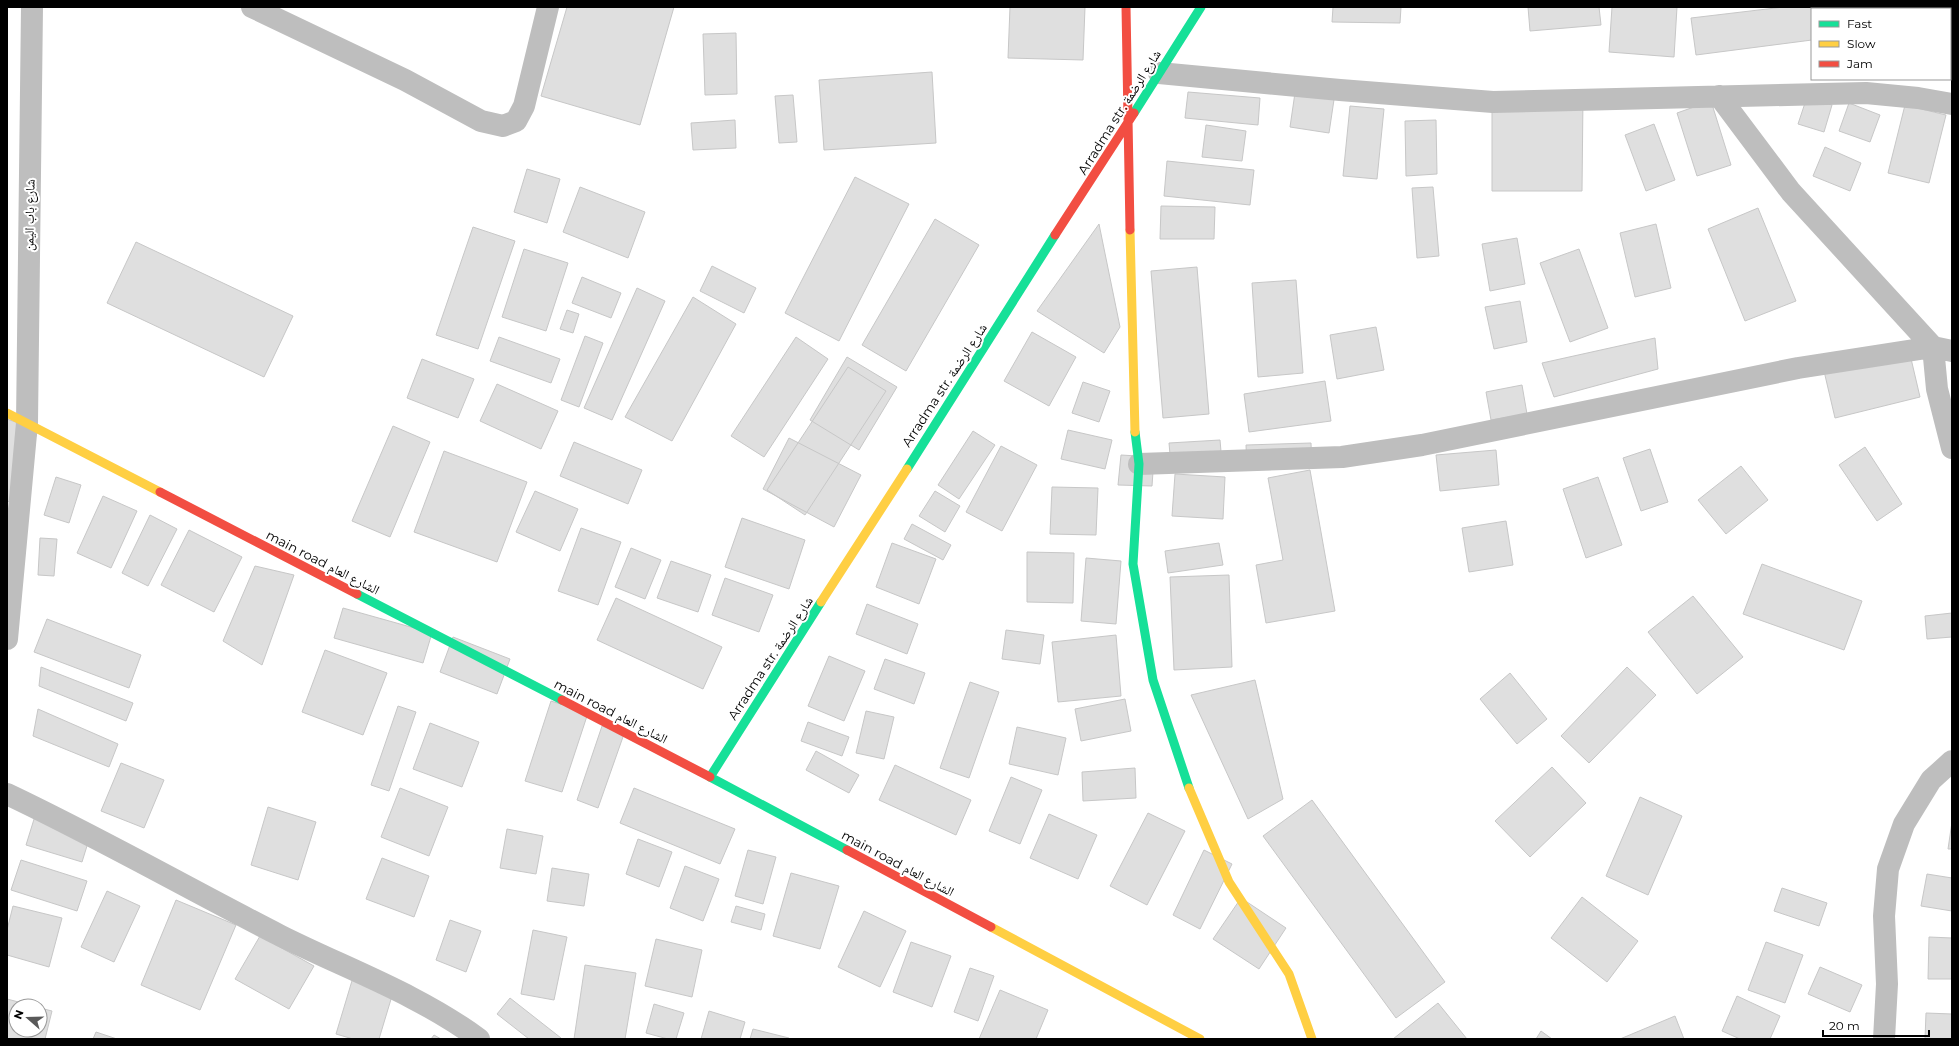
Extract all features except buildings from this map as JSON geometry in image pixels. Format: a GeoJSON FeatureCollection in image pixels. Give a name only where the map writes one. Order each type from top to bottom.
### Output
{"type":"FeatureCollection","features":[{"type":"Feature","properties":{"kind":"main road"},"geometry":{"type":"LineString","coordinates":[[1126,7],[1134,424],[1139,464],[1133,564],[1153,680],[1187,784],[1229,882],[1289,974],[1312,1039]]}},
{"type":"Feature","properties":{"kind":"main road","name":"Arradma str. شارع الرضمة"},"geometry":{"type":"LineString","coordinates":[[710,777],[1201,7]]}},
{"type":"Feature","properties":{"kind":"main road","name":"main road الشارع العام"},"geometry":{"type":"LineString","coordinates":[[7,413],[710,777],[1200,1039]]}},
{"type":"Feature","properties":{"kind":"street","name":"شارع باب اليمن"},"geometry":{"type":"LineString","coordinates":[[7,639],[26,423],[32,7]]}},
{"type":"Feature","properties":{"kind":"street"},"geometry":{"type":"LineString","coordinates":[[252,7],[405,80],[481,121],[503,126],[516,121],[524,106],[548,7]]}},
{"type":"Feature","properties":{"kind":"street"},"geometry":{"type":"LineString","coordinates":[[1159,73],[1340,90],[1493,102],[1719,96],[1866,86],[1952,104]]}},
{"type":"Feature","properties":{"kind":"street"},"geometry":{"type":"LineString","coordinates":[[1719,96],[1791,192],[1943,349]]}},
{"type":"Feature","properties":{"kind":"street"},"geometry":{"type":"LineString","coordinates":[[1943,349],[1937,389],[1952,448]]}},
{"type":"Feature","properties":{"kind":"street"},"geometry":{"type":"LineString","coordinates":[[1139,464],[1342,457],[1429,444],[1798,368],[1943,349]]}},
{"type":"Feature","properties":{"kind":"street"},"geometry":{"type":"LineString","coordinates":[[1884,1039],[1887,984],[1884,916],[1888,869],[1904,824],[1931,780],[1952,761]]}},
{"type":"Feature","properties":{"kind":"street"},"geometry":{"type":"LineString","coordinates":[[7,794],[82,829],[282,936],[409,995],[479,1039]]}},
{"type":"Feature","properties":{"kind":"traffic: fast"},"geometry":{"type":"LineString","coordinates":[[1134,113],[1201,7]]}},
{"type":"Feature","properties":{"kind":"traffic: fast"},"geometry":{"type":"LineString","coordinates":[[907,469],[1055,235]]}},
{"type":"Feature","properties":{"kind":"traffic: fast"},"geometry":{"type":"LineString","coordinates":[[1135,432],[1139,464],[1133,564],[1153,680],[1189,788]]}},
{"type":"Feature","properties":{"kind":"traffic: fast"},"geometry":{"type":"LineString","coordinates":[[357,594],[562,700]]}},
{"type":"Feature","properties":{"kind":"traffic: fast"},"geometry":{"type":"LineString","coordinates":[[821,602],[710,777],[847,850]]}},
{"type":"Feature","properties":{"kind":"traffic: slow"},"geometry":{"type":"LineString","coordinates":[[1130,230],[1135,432]]}},
{"type":"Feature","properties":{"kind":"traffic: slow"},"geometry":{"type":"LineString","coordinates":[[7,413],[160,492]]}},
{"type":"Feature","properties":{"kind":"traffic: slow"},"geometry":{"type":"LineString","coordinates":[[821,602],[907,469]]}},
{"type":"Feature","properties":{"kind":"traffic: slow"},"geometry":{"type":"LineString","coordinates":[[1189,788],[1229,882],[1289,974],[1312,1039]]}},
{"type":"Feature","properties":{"kind":"traffic: slow"},"geometry":{"type":"LineString","coordinates":[[991,927],[1200,1039]]}},
{"type":"Feature","properties":{"kind":"traffic: jam"},"geometry":{"type":"LineString","coordinates":[[1126,7],[1130,230]]}},
{"type":"Feature","properties":{"kind":"traffic: jam"},"geometry":{"type":"LineString","coordinates":[[1055,235],[1134,113]]}},
{"type":"Feature","properties":{"kind":"traffic: jam"},"geometry":{"type":"LineString","coordinates":[[160,492],[357,594]]}},
{"type":"Feature","properties":{"kind":"traffic: jam"},"geometry":{"type":"LineString","coordinates":[[562,700],[710,777]]}},
{"type":"Feature","properties":{"kind":"traffic: jam"},"geometry":{"type":"LineString","coordinates":[[847,850],[991,927]]}}]}
